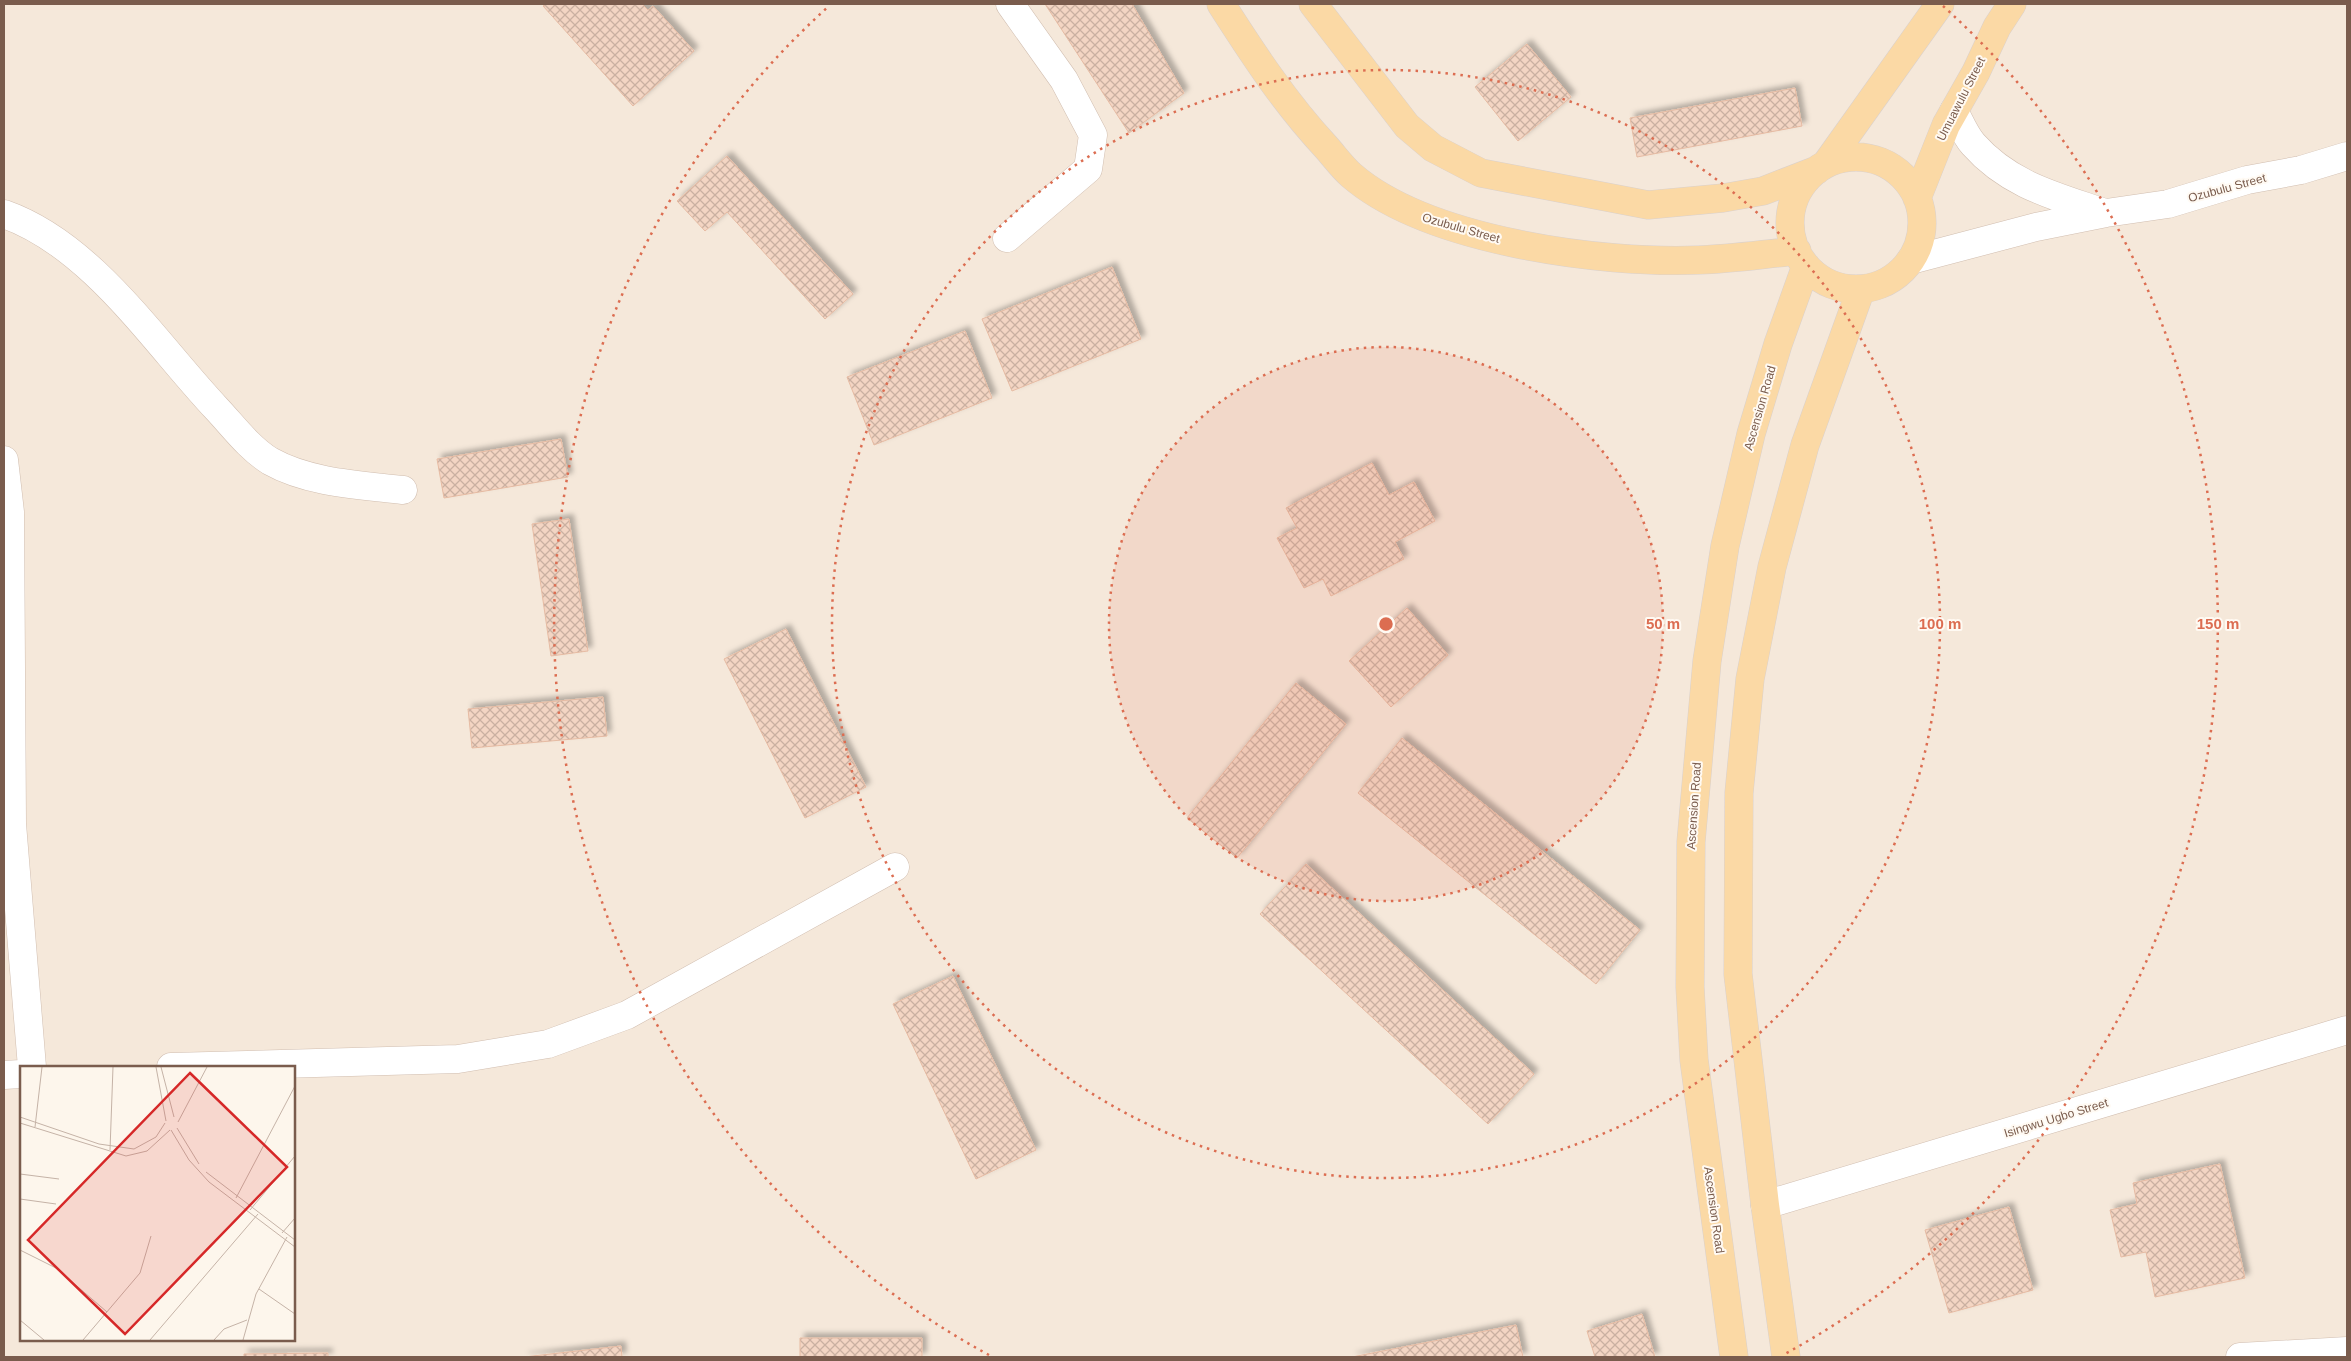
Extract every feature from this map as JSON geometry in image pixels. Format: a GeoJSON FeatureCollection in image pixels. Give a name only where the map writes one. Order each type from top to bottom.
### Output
{"type":"FeatureCollection","features":[{"type":"Feature","properties":{"kind":"main road","name":"Ozubulu Street"},"geometry":{"type":"LineString","coordinates":[[1221,4],[1266,74],[1302,121],[1352,175],[1418,215],[1486,236],[1591,256],[1698,260],[1801,258]]}},
{"type":"Feature","properties":{"kind":"main road"},"geometry":{"type":"LineString","coordinates":[[1313,4],[1407,126],[1433,148],[1481,173],[1648,205],[1723,198],[1763,191],[1822,167],[1843,159],[1861,158],[1879,161],[1895,170],[1908,182],[1917,198],[1922,218],[1920,240],[1911,260],[1898,274],[1880,285],[1861,289],[1848,289],[1825,281],[1801,258],[1791,234],[1790,215],[1800,190],[1822,167],[1940,4]]}},
{"type":"Feature","properties":{"kind":"main road","name":"Umuawulu Street"},"geometry":{"type":"LineString","coordinates":[[1917,198],[1946,125],[1997,27],[2012,4]]}},
{"type":"Feature","properties":{"kind":"main road","name":"Ascension Road"},"geometry":{"type":"LineString","coordinates":[[1734,1357],[1694,1060],[1690,969],[1691,842],[1707,661],[1725,546],[1751,434],[1801,258]]}},
{"type":"Feature","properties":{"kind":"main road"},"geometry":{"type":"LineString","coordinates":[[1786,1357],[1765,1205],[1738,974],[1740,793],[1750,679],[1772,567],[1805,444],[1861,289]]}},
{"type":"Feature","properties":{"kind":"street"},"geometry":{"type":"LineString","coordinates":[[1007,238],[1088,169],[1093,135],[1064,80],[1010,4]]}},
{"type":"Feature","properties":{"kind":"street","name":"Ozubulu Street"},"geometry":{"type":"LineString","coordinates":[[1954,111],[1972,143],[1997,167],[2027,186],[2106,213]]}},
{"type":"Feature","properties":{"kind":"street","name":"Ozubulu Street"},"geometry":{"type":"LineString","coordinates":[[1911,260],[2036,228],[2106,213],[2168,204],[2247,180],[2300,170],[2347,156]]}},
{"type":"Feature","properties":{"kind":"street"},"geometry":{"type":"LineString","coordinates":[[4,214],[23,221],[45,233],[93,271],[142,322],[207,398],[251,445],[271,461],[321,480],[402,490]]}},
{"type":"Feature","properties":{"kind":"street"},"geometry":{"type":"LineString","coordinates":[[4,460],[10,512],[12,824],[32,1066]]}},
{"type":"Feature","properties":{"kind":"street"},"geometry":{"type":"LineString","coordinates":[[207,1066],[458,1059],[548,1044],[627,1015],[895,867]]}},
{"type":"Feature","properties":{"kind":"street","name":"Isingwu Ugbo Street"},"geometry":{"type":"LineString","coordinates":[[1765,1205],[2347,1030]]}},
{"type":"Feature","properties":{"kind":"street"},"geometry":{"type":"LineString","coordinates":[[4,1075],[20,1074]]}},
{"type":"Feature","properties":{"kind":"street"},"geometry":{"type":"LineString","coordinates":[[2240,1357],[2347,1351]]}},
{"type":"Feature","properties":{"kind":"shaded area"},"geometry":{"type":"Polygon","coordinates":[[[4,4],[2347,4],[2347,1357],[4,1357],[4,4]]]}},
{"type":"Feature","properties":{"kind":"building"},"geometry":{"type":"Polygon","coordinates":[[[546,4],[642,4],[648,10],[653,6],[694,51],[633,106],[543,6],[546,4]]]}},
{"type":"Feature","properties":{"kind":"building"},"geometry":{"type":"Polygon","coordinates":[[[1045,4],[1132,4],[1184,93],[1129,133],[1045,4]]]}},
{"type":"Feature","properties":{"kind":"building"},"geometry":{"type":"Polygon","coordinates":[[[1527,44],[1571,97],[1518,141],[1475,87],[1527,44]]]}},
{"type":"Feature","properties":{"kind":"building"},"geometry":{"type":"Polygon","coordinates":[[[1795,88],[1802,126],[1637,157],[1630,118],[1795,88]]]}},
{"type":"Feature","properties":{"kind":"building"},"geometry":{"type":"Polygon","coordinates":[[[727,156],[853,294],[825,319],[727,212],[705,231],[677,201],[727,156]]]}},
{"type":"Feature","properties":{"kind":"building"},"geometry":{"type":"Polygon","coordinates":[[[1112,267],[1141,339],[1012,391],[982,319],[1112,267]]]}},
{"type":"Feature","properties":{"kind":"building"},"geometry":{"type":"Polygon","coordinates":[[[965,331],[992,398],[874,445],[847,377],[965,331]]]}},
{"type":"Feature","properties":{"kind":"building"},"geometry":{"type":"Polygon","coordinates":[[[561,439],[568,477],[444,498],[437,459],[561,439]]]}},
{"type":"Feature","properties":{"kind":"building"},"geometry":{"type":"Polygon","coordinates":[[[1372,463],[1389,495],[1414,482],[1435,521],[1395,542],[1404,559],[1331,596],[1323,579],[1304,588],[1277,538],[1297,528],[1286,508],[1372,463]]]}},
{"type":"Feature","properties":{"kind":"building"},"geometry":{"type":"Polygon","coordinates":[[[569,519],[588,651],[551,656],[532,524],[569,519]]]}},
{"type":"Feature","properties":{"kind":"building"},"geometry":{"type":"Polygon","coordinates":[[[1407,608],[1448,655],[1391,707],[1349,661],[1407,608]]]}},
{"type":"Feature","properties":{"kind":"building"},"geometry":{"type":"Polygon","coordinates":[[[786,629],[866,787],[805,818],[724,659],[786,629]]]}},
{"type":"Feature","properties":{"kind":"building"},"geometry":{"type":"Polygon","coordinates":[[[1296,683],[1346,724],[1237,858],[1187,818],[1296,683]]]}},
{"type":"Feature","properties":{"kind":"building"},"geometry":{"type":"Polygon","coordinates":[[[603,697],[607,736],[472,748],[468,709],[603,697]]]}},
{"type":"Feature","properties":{"kind":"building"},"geometry":{"type":"Polygon","coordinates":[[[1402,738],[1640,930],[1596,984],[1358,793],[1402,738]]]}},
{"type":"Feature","properties":{"kind":"building"},"geometry":{"type":"Polygon","coordinates":[[[1306,864],[1534,1074],[1488,1124],[1260,914],[1306,864]]]}},
{"type":"Feature","properties":{"kind":"building"},"geometry":{"type":"Polygon","coordinates":[[[953,976],[1036,1150],[976,1179],[893,1004],[953,976]]]}},
{"type":"Feature","properties":{"kind":"building"},"geometry":{"type":"Polygon","coordinates":[[[2220,1164],[2245,1278],[2155,1297],[2146,1252],[2121,1257],[2110,1210],[2137,1204],[2133,1183],[2220,1164]]]}},
{"type":"Feature","properties":{"kind":"building"},"geometry":{"type":"Polygon","coordinates":[[[2009,1207],[2033,1290],[1949,1313],[1925,1230],[2009,1207]]]}},
{"type":"Feature","properties":{"kind":"building"},"geometry":{"type":"Polygon","coordinates":[[[1642,1314],[1655,1357],[1595,1357],[1587,1331],[1642,1314]]]}},
{"type":"Feature","properties":{"kind":"building"},"geometry":{"type":"Polygon","coordinates":[[[1516,1325],[1523,1357],[1352,1357],[1516,1325]]]}},
{"type":"Feature","properties":{"kind":"building"},"geometry":{"type":"Polygon","coordinates":[[[800,1338],[922,1338],[922,1357],[800,1357],[800,1338]]]}},
{"type":"Feature","properties":{"kind":"building"},"geometry":{"type":"Polygon","coordinates":[[[621,1346],[622,1357],[524,1357],[621,1346]]]}},
{"type":"Feature","properties":{"kind":"building"},"geometry":{"type":"Polygon","coordinates":[[[328,1353],[328,1357],[244,1357],[244,1354],[328,1353]]]}}]}
